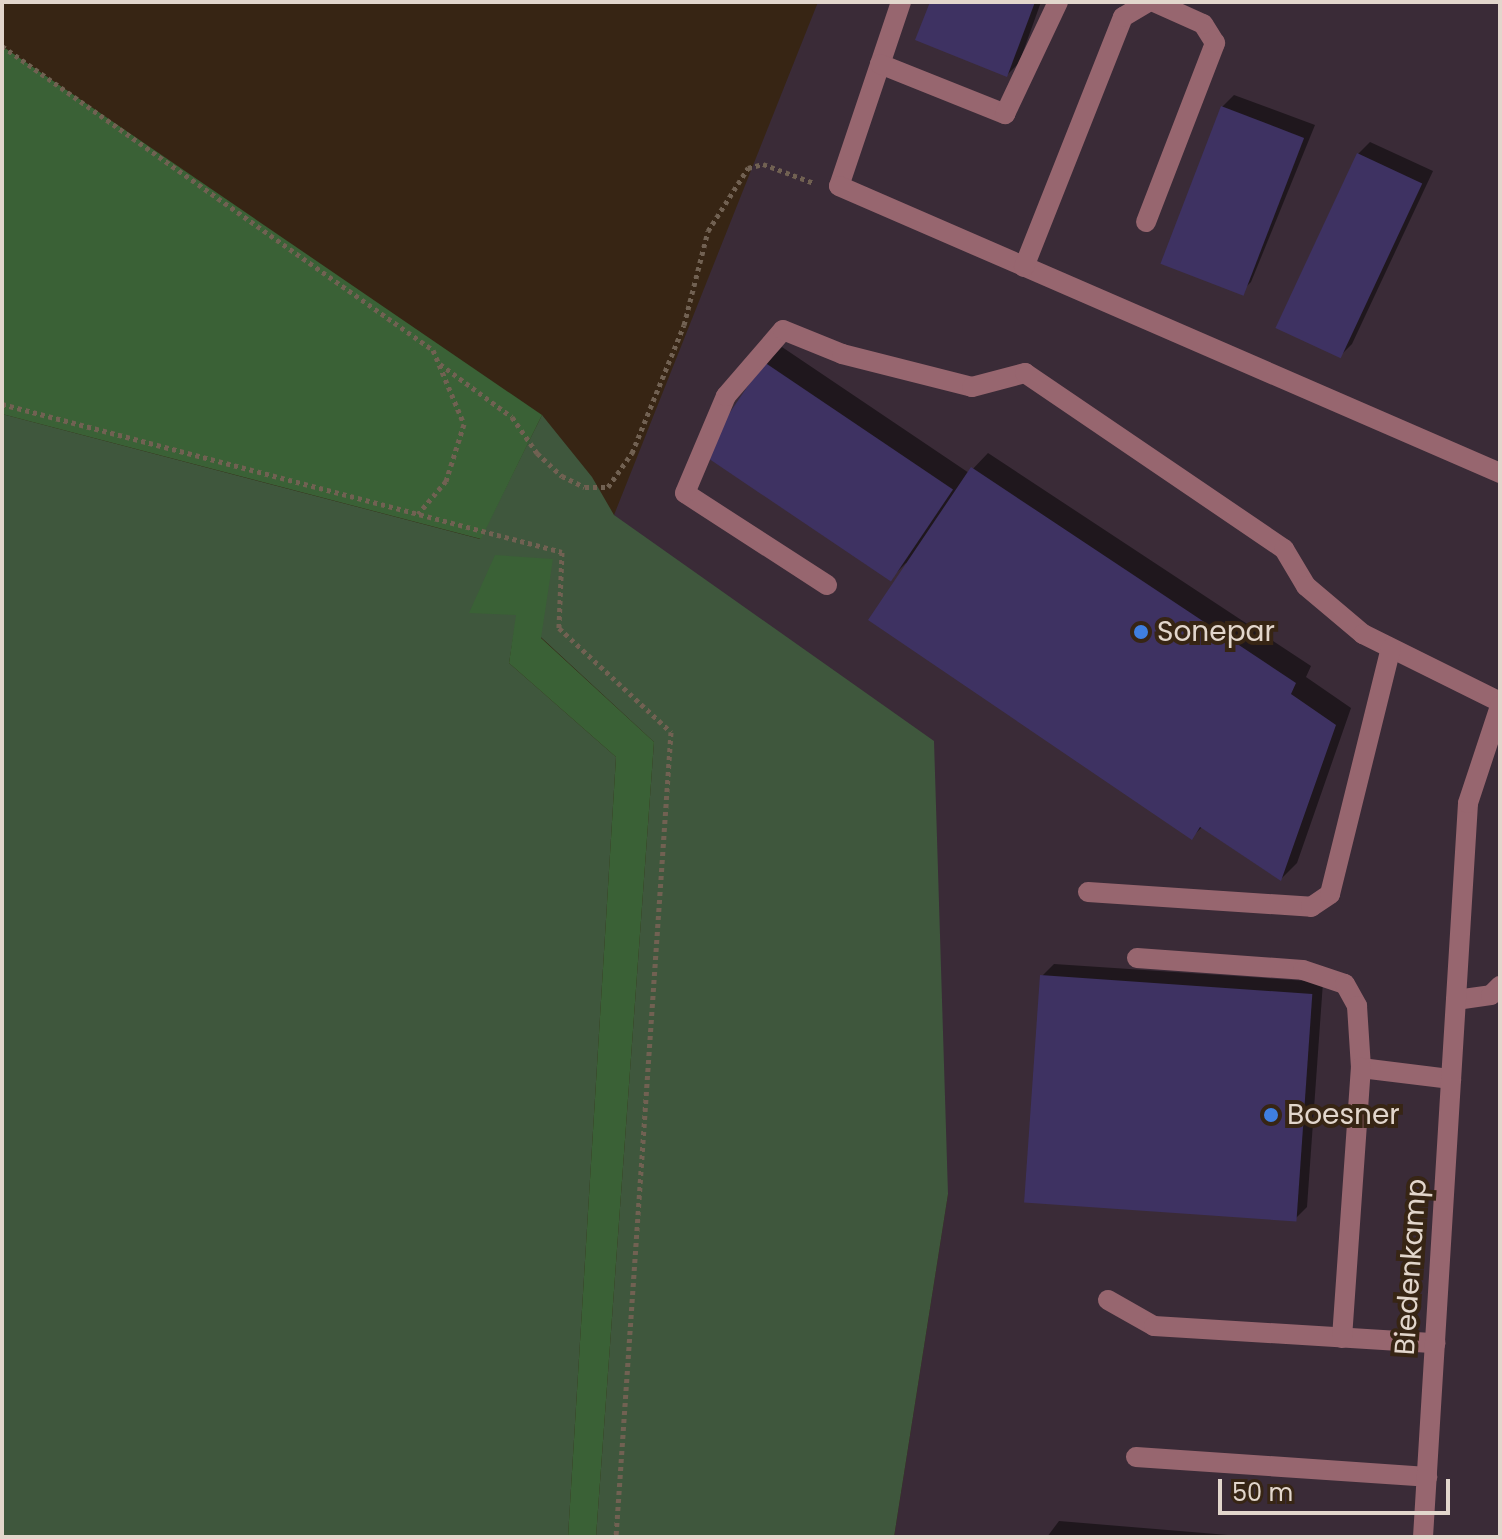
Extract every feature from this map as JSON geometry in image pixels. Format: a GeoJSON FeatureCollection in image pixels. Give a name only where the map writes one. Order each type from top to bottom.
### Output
{"type":"FeatureCollection","features":[{"type":"Feature","properties":{"kind":"street"},"geometry":{"type":"LineString","coordinates":[[901,2],[839,186],[1500,473]]}},
{"type":"Feature","properties":{"kind":"street"},"geometry":{"type":"LineString","coordinates":[[880,64],[1005,114],[1058,2]]}},
{"type":"Feature","properties":{"kind":"street"},"geometry":{"type":"LineString","coordinates":[[1024,267],[1123,17],[1151,2],[1203,24],[1215,43],[1146,222]]}},
{"type":"Feature","properties":{"kind":"street"},"geometry":{"type":"LineString","coordinates":[[827,585],[685,493],[726,396],[783,330],[842,354],[972,387],[1025,373],[1284,549],[1306,586],[1363,634],[1500,704]]}},
{"type":"Feature","properties":{"kind":"street"},"geometry":{"type":"LineString","coordinates":[[1088,892],[1311,907],[1330,894],[1391,648]]}},
{"type":"Feature","properties":{"kind":"street","name":"Biedenkamp"},"geometry":{"type":"LineString","coordinates":[[1423,1537],[1468,803],[1500,704]]}},
{"type":"Feature","properties":{"kind":"street"},"geometry":{"type":"LineString","coordinates":[[1137,958],[1303,970],[1345,984],[1357,1006],[1361,1068],[1342,1338]]}},
{"type":"Feature","properties":{"kind":"street"},"geometry":{"type":"LineString","coordinates":[[1456,1000],[1491,995],[1500,986]]}},
{"type":"Feature","properties":{"kind":"street"},"geometry":{"type":"LineString","coordinates":[[1361,1068],[1451,1079]]}},
{"type":"Feature","properties":{"kind":"street"},"geometry":{"type":"LineString","coordinates":[[1108,1300],[1154,1326],[1435,1343]]}},
{"type":"Feature","properties":{"kind":"street"},"geometry":{"type":"LineString","coordinates":[[1136,1457],[1427,1477]]}},
{"type":"Feature","properties":{"kind":"path"},"geometry":{"type":"LineString","coordinates":[[2,46],[433,350],[464,424],[446,481],[418,514]]}},
{"type":"Feature","properties":{"kind":"path"},"geometry":{"type":"LineString","coordinates":[[439,363],[512,417],[537,453],[562,476],[585,487],[608,487],[632,453],[684,325],[708,231],[748,168],[763,164],[831,189],[839,186]]}},
{"type":"Feature","properties":{"kind":"path"},"geometry":{"type":"LineString","coordinates":[[2,404],[562,552],[559,628],[671,732],[616,1537]]}},
{"type":"Feature","properties":{"kind":"shaded area"},"geometry":{"type":"Polygon","coordinates":[[[818,2],[1500,2],[1500,1537],[894,1537],[948,1194],[614,515],[818,2]]]}},
{"type":"Feature","properties":{"kind":"green space"},"geometry":{"type":"Polygon","coordinates":[[[2,46],[542,415],[481,539],[2,414],[2,46]]]}},
{"type":"Feature","properties":{"kind":"green space"},"geometry":{"type":"Polygon","coordinates":[[[2,414],[480,539],[542,415],[592,477],[614,515],[934,741],[948,1194],[894,1537],[596,1537],[654,742],[517,615],[509,663],[616,757],[568,1537],[2,1537],[2,414]]]}},
{"type":"Feature","properties":{"kind":"green space"},"geometry":{"type":"Polygon","coordinates":[[[495,555],[553,559],[541,638],[654,742],[596,1537],[568,1537],[616,757],[509,663],[516,615],[469,613],[495,555]]]}},
{"type":"Feature","properties":{"kind":"building"},"geometry":{"type":"Polygon","coordinates":[[[930,2],[1035,2],[1007,77],[915,40],[930,2]]]}},
{"type":"Feature","properties":{"kind":"building"},"geometry":{"type":"Polygon","coordinates":[[[1221,106],[1304,138],[1244,296],[1160,264],[1221,106]]]}},
{"type":"Feature","properties":{"kind":"building"},"geometry":{"type":"Polygon","coordinates":[[[1357,153],[1422,183],[1341,358],[1275,328],[1357,153]]]}},
{"type":"Feature","properties":{"kind":"building"},"geometry":{"type":"Polygon","coordinates":[[[764,362],[953,489],[891,582],[702,454],[764,362]]]}},
{"type":"Feature","properties":{"kind":"building"},"geometry":{"type":"Polygon","coordinates":[[[971,467],[1296,683],[1291,694],[1336,725],[1281,881],[1200,827],[1192,840],[868,620],[971,467]]]}},
{"type":"Feature","properties":{"kind":"building"},"geometry":{"type":"Polygon","coordinates":[[[1040,975],[1312,994],[1296,1221],[1024,1202],[1040,975]]]}},
{"type":"Feature","properties":{"kind":"place","name":"Sonepar"},"geometry":{"type":"Point","coordinates":[1141,632]}},
{"type":"Feature","properties":{"kind":"place","name":"Boesner"},"geometry":{"type":"Point","coordinates":[1271,1115]}}]}
